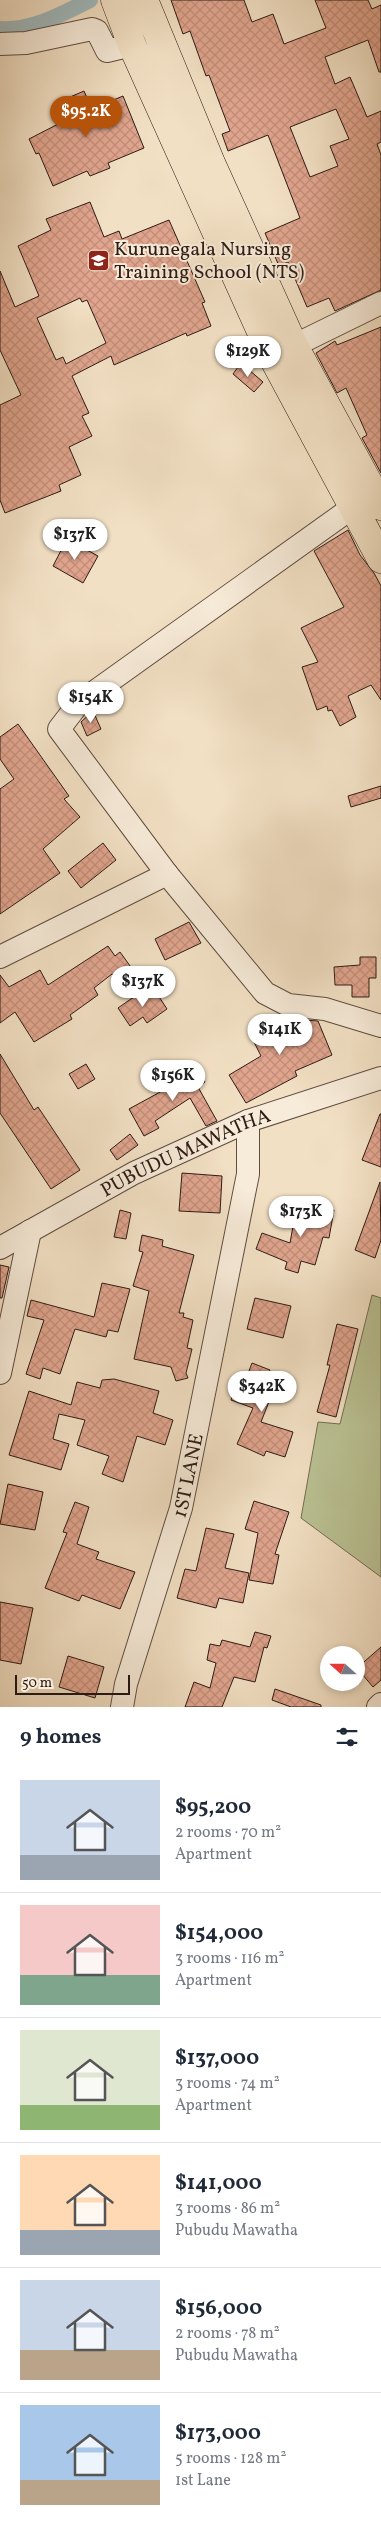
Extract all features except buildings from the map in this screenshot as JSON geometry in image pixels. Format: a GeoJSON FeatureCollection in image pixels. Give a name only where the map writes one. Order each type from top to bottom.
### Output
{"type":"FeatureCollection","features":[{"type":"Feature","properties":{"kind":"highway"},"geometry":{"type":"LineString","coordinates":[[145,2],[211,163],[283,351]]}},
{"type":"Feature","properties":{"kind":"highway"},"geometry":{"type":"LineString","coordinates":[[119,10],[132,45],[283,351],[369,503],[381,559]]}},
{"type":"Feature","properties":{"kind":"street"},"geometry":{"type":"LineString","coordinates":[[0,44],[26,43],[92,28],[97,30],[107,51],[132,45]]}},
{"type":"Feature","properties":{"kind":"street"},"geometry":{"type":"LineString","coordinates":[[283,351],[381,303]]}},
{"type":"Feature","properties":{"kind":"street"},"geometry":{"type":"LineString","coordinates":[[369,503],[78,703],[59,729],[167,874],[265,993],[288,1005],[325,1009],[381,1026]]}},
{"type":"Feature","properties":{"kind":"street"},"geometry":{"type":"LineString","coordinates":[[0,956],[167,874]]}},
{"type":"Feature","properties":{"kind":"street","name":"PUBUDU MAWATHA"},"geometry":{"type":"LineString","coordinates":[[0,1248],[134,1173],[248,1121],[381,1078]]}},
{"type":"Feature","properties":{"kind":"street","name":"1ST LANE"},"geometry":{"type":"LineString","coordinates":[[122,1707],[126,1684],[181,1508],[248,1174],[248,1121]]}},
{"type":"Feature","properties":{"kind":"street"},"geometry":{"type":"LineString","coordinates":[[0,1374],[30,1231]]}},
{"type":"Feature","properties":{"kind":"street"},"geometry":{"type":"LineString","coordinates":[[378,1707],[381,1704]]}},
{"type":"Feature","properties":{"kind":"green space"},"geometry":{"type":"Polygon","coordinates":[[[372,1295],[381,1298],[381,1577],[301,1518],[318,1422],[340,1424],[372,1295]]]}},
{"type":"Feature","properties":{"kind":"waterway"},"geometry":{"type":"LineString","coordinates":[[0,29],[12,29],[35,24],[58,16],[90,0]]}},
{"type":"Feature","properties":{"kind":"place","name":"Kurunegala Nursing Training School (NTS)"},"geometry":{"type":"Point","coordinates":[98,260]}}]}
